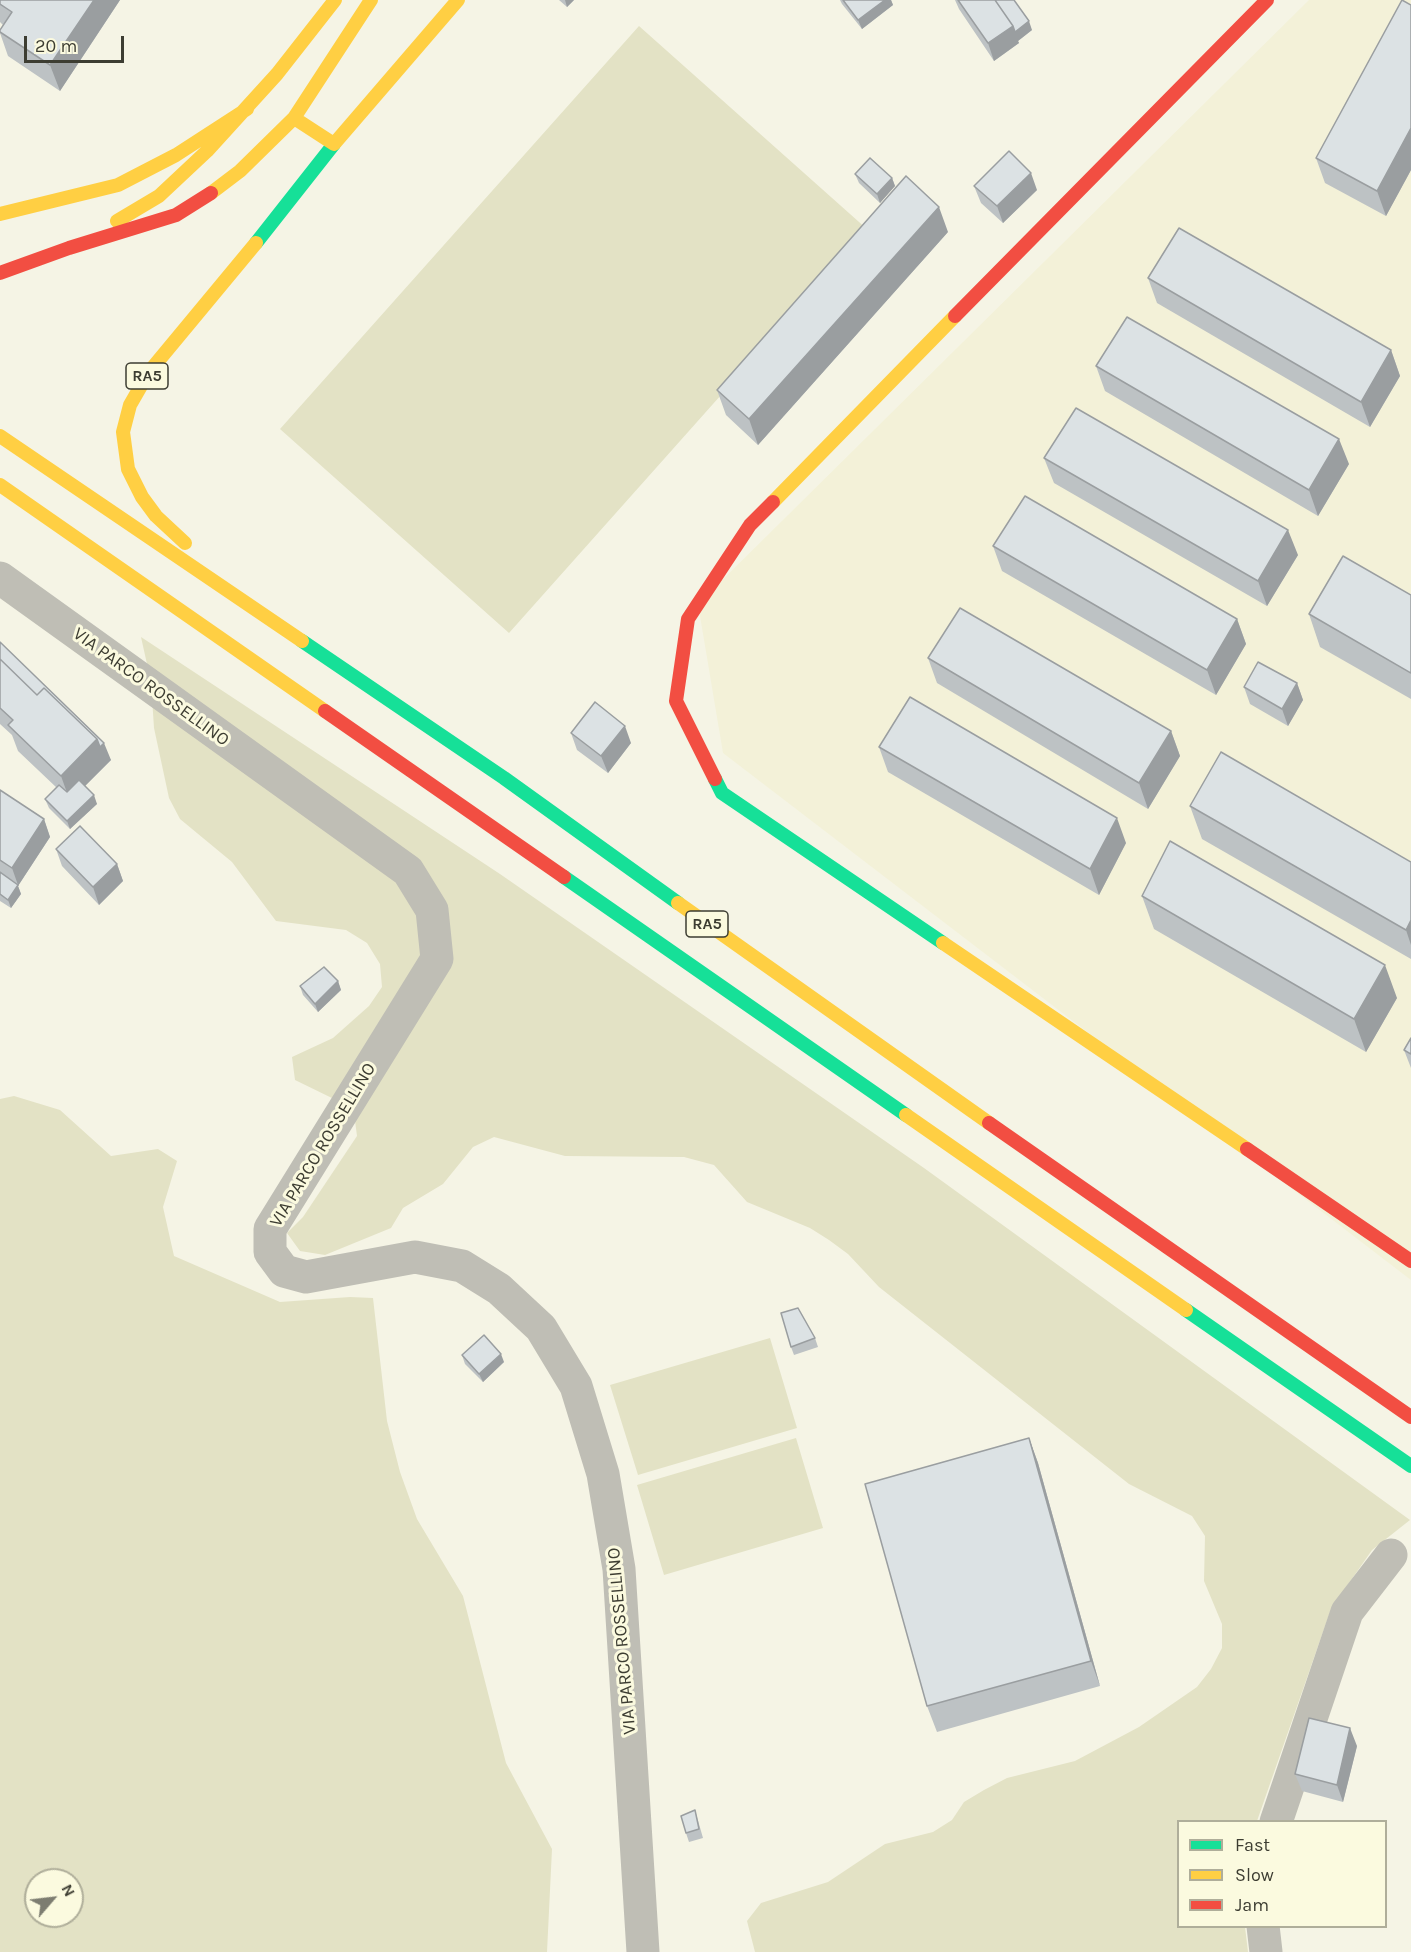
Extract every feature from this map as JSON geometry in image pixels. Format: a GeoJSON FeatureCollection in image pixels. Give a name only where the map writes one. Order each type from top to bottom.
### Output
{"type":"FeatureCollection","features":[{"type":"Feature","properties":{"kind":"main road"},"geometry":{"type":"LineString","coordinates":[[288,59],[303,34],[316,0]]}},
{"type":"Feature","properties":{"kind":"main road"},"geometry":{"type":"LineString","coordinates":[[69,248],[159,196],[247,109],[335,0]]}},
{"type":"Feature","properties":{"kind":"main road"},"geometry":{"type":"LineString","coordinates":[[0,273],[69,248],[142,228],[176,215],[202,200],[240,171],[294,118],[371,0]]}},
{"type":"Feature","properties":{"kind":"main road"},"geometry":{"type":"LineString","coordinates":[[294,118],[334,144],[458,0]]}},
{"type":"Feature","properties":{"kind":"main road"},"geometry":{"type":"LineString","coordinates":[[1267,0],[750,525],[688,620],[676,701],[722,793],[1411,1261]]}},
{"type":"Feature","properties":{"kind":"main road"},"geometry":{"type":"LineString","coordinates":[[0,214],[118,185],[176,155],[247,109]]}},
{"type":"Feature","properties":{"kind":"main road","name":"RA5"},"geometry":{"type":"LineString","coordinates":[[261,613],[156,516],[142,497],[128,470],[123,432],[130,405],[149,372],[254,246],[334,144]]}},
{"type":"Feature","properties":{"kind":"main road","name":"RA5"},"geometry":{"type":"LineString","coordinates":[[0,436],[504,778],[826,1009],[1411,1417]]}},
{"type":"Feature","properties":{"kind":"main road","name":"RA5"},"geometry":{"type":"LineString","coordinates":[[0,485],[1411,1466]]}},
{"type":"Feature","properties":{"kind":"street","name":"VIA PARCO ROSSELLINO"},"geometry":{"type":"LineString","coordinates":[[0,578],[408,871],[432,910],[437,959],[270,1228],[270,1252],[284,1271],[306,1277],[416,1257],[462,1266],[499,1289],[541,1328],[576,1386],[603,1474],[619,1569],[643,1952]]}},
{"type":"Feature","properties":{"kind":"street"},"geometry":{"type":"LineString","coordinates":[[1276,1820],[1347,1612],[1391,1555]]}},
{"type":"Feature","properties":{"kind":"street"},"geometry":{"type":"LineString","coordinates":[[1263,1928],[1266,1952]]}},
{"type":"Feature","properties":{"kind":"shaded area"},"geometry":{"type":"Polygon","coordinates":[[[1309,0],[1411,0],[1411,1280],[723,753],[698,604],[1309,0]]]}},
{"type":"Feature","properties":{"kind":"green space"},"geometry":{"type":"Polygon","coordinates":[[[639,26],[868,230],[509,633],[280,429],[639,26]]]}},
{"type":"Feature","properties":{"kind":"green space"},"geometry":{"type":"Polygon","coordinates":[[[141,637],[500,874],[924,1168],[1410,1520],[1372,1550],[1331,1609],[1257,1820],[1177,1820],[1177,1928],[1245,1928],[1248,1952],[755,1952],[747,1921],[761,1903],[828,1882],[885,1844],[933,1832],[952,1820],[964,1802],[984,1790],[1007,1778],[1075,1761],[1139,1727],[1197,1687],[1211,1669],[1222,1648],[1222,1624],[1204,1581],[1205,1536],[1192,1516],[1129,1484],[879,1287],[848,1254],[810,1228],[747,1202],[714,1165],[684,1157],[565,1156],[494,1137],[473,1147],[443,1184],[403,1208],[391,1228],[325,1255],[300,1251],[287,1233],[303,1217],[357,1136],[354,1113],[336,1100],[295,1080],[292,1057],[333,1038],[369,1006],[382,987],[380,964],[367,943],[346,930],[276,921],[232,862],[180,819],[169,798],[154,728],[151,682],[141,637]]]}},
{"type":"Feature","properties":{"kind":"green space"},"geometry":{"type":"Polygon","coordinates":[[[14,1096],[60,1110],[111,1156],[158,1149],[177,1161],[163,1207],[174,1256],[280,1302],[350,1297],[373,1298],[387,1421],[400,1472],[417,1519],[463,1596],[506,1763],[552,1849],[547,1952],[0,1952],[0,1099],[14,1096]]]}},
{"type":"Feature","properties":{"kind":"green space"},"geometry":{"type":"Polygon","coordinates":[[[770,1338],[797,1428],[638,1475],[610,1385],[770,1338]]]}},
{"type":"Feature","properties":{"kind":"green space"},"geometry":{"type":"Polygon","coordinates":[[[796,1438],[823,1528],[664,1575],[637,1485],[796,1438]]]}},
{"type":"Feature","properties":{"kind":"building"},"geometry":{"type":"Polygon","coordinates":[[[0,0],[94,0],[50,65],[0,32],[12,12],[0,4],[0,0]]]}},
{"type":"Feature","properties":{"kind":"building"},"geometry":{"type":"Polygon","coordinates":[[[843,0],[885,0],[858,20],[843,0]]]}},
{"type":"Feature","properties":{"kind":"building"},"geometry":{"type":"Polygon","coordinates":[[[958,0],[995,0],[1013,26],[988,43],[958,0]]]}},
{"type":"Feature","properties":{"kind":"building"},"geometry":{"type":"Polygon","coordinates":[[[995,0],[1014,0],[1029,21],[1015,32],[995,0]]]}},
{"type":"Feature","properties":{"kind":"building"},"geometry":{"type":"Polygon","coordinates":[[[1402,0],[1411,5],[1411,128],[1377,191],[1316,158],[1402,0]]]}},
{"type":"Feature","properties":{"kind":"building"},"geometry":{"type":"Polygon","coordinates":[[[1009,151],[1031,173],[997,206],[974,186],[1009,151]]]}},
{"type":"Feature","properties":{"kind":"building"},"geometry":{"type":"Polygon","coordinates":[[[870,158],[892,178],[877,194],[855,174],[870,158]]]}},
{"type":"Feature","properties":{"kind":"building"},"geometry":{"type":"Polygon","coordinates":[[[906,176],[939,207],[749,419],[717,390],[906,176]]]}},
{"type":"Feature","properties":{"kind":"building"},"geometry":{"type":"Polygon","coordinates":[[[1179,228],[1391,350],[1361,402],[1148,278],[1179,228]]]}},
{"type":"Feature","properties":{"kind":"building"},"geometry":{"type":"Polygon","coordinates":[[[1127,317],[1339,439],[1309,490],[1096,366],[1127,317]]]}},
{"type":"Feature","properties":{"kind":"building"},"geometry":{"type":"Polygon","coordinates":[[[1076,408],[1288,530],[1258,581],[1044,458],[1076,408]]]}},
{"type":"Feature","properties":{"kind":"building"},"geometry":{"type":"Polygon","coordinates":[[[1025,496],[1237,619],[1207,670],[993,546],[1025,496]]]}},
{"type":"Feature","properties":{"kind":"building"},"geometry":{"type":"Polygon","coordinates":[[[1343,556],[1411,595],[1411,673],[1309,614],[1343,556]]]}},
{"type":"Feature","properties":{"kind":"building"},"geometry":{"type":"Polygon","coordinates":[[[960,608],[1171,731],[1139,783],[928,658],[960,608]]]}},
{"type":"Feature","properties":{"kind":"building"},"geometry":{"type":"Polygon","coordinates":[[[0,642],[104,743],[100,747],[97,739],[44,688],[37,695],[0,659],[0,642]]]}},
{"type":"Feature","properties":{"kind":"building"},"geometry":{"type":"Polygon","coordinates":[[[0,659],[37,695],[44,688],[97,739],[61,776],[8,725],[13,720],[0,708],[0,659]]]}},
{"type":"Feature","properties":{"kind":"building"},"geometry":{"type":"Polygon","coordinates":[[[1258,662],[1297,683],[1282,709],[1244,687],[1258,662]]]}},
{"type":"Feature","properties":{"kind":"building"},"geometry":{"type":"Polygon","coordinates":[[[910,697],[1117,818],[1090,869],[879,747],[910,697]]]}},
{"type":"Feature","properties":{"kind":"building"},"geometry":{"type":"Polygon","coordinates":[[[595,702],[625,726],[601,756],[571,733],[595,702]]]}},
{"type":"Feature","properties":{"kind":"building"},"geometry":{"type":"Polygon","coordinates":[[[1221,752],[1411,862],[1411,920],[1406,930],[1190,806],[1221,752]]]}},
{"type":"Feature","properties":{"kind":"building"},"geometry":{"type":"Polygon","coordinates":[[[79,780],[94,795],[67,821],[45,799],[59,785],[67,792],[79,780]]]}},
{"type":"Feature","properties":{"kind":"building"},"geometry":{"type":"Polygon","coordinates":[[[0,790],[44,819],[12,868],[0,860],[0,790]]]}},
{"type":"Feature","properties":{"kind":"building"},"geometry":{"type":"Polygon","coordinates":[[[80,826],[117,864],[93,887],[56,849],[80,826]]]}},
{"type":"Feature","properties":{"kind":"building"},"geometry":{"type":"Polygon","coordinates":[[[1170,841],[1385,965],[1354,1019],[1142,896],[1170,841]]]}},
{"type":"Feature","properties":{"kind":"building"},"geometry":{"type":"Polygon","coordinates":[[[0,872],[18,885],[8,900],[0,894],[0,872]]]}},
{"type":"Feature","properties":{"kind":"building"},"geometry":{"type":"Polygon","coordinates":[[[324,967],[338,981],[315,1004],[300,986],[324,967]]]}},
{"type":"Feature","properties":{"kind":"building"},"geometry":{"type":"Polygon","coordinates":[[[1411,1038],[1411,1054],[1404,1050],[1411,1038]]]}},
{"type":"Feature","properties":{"kind":"building"},"geometry":{"type":"Polygon","coordinates":[[[798,1308],[815,1338],[791,1347],[781,1313],[798,1308]]]}},
{"type":"Feature","properties":{"kind":"building"},"geometry":{"type":"Polygon","coordinates":[[[484,1335],[501,1354],[479,1374],[462,1355],[484,1335]]]}},
{"type":"Feature","properties":{"kind":"building"},"geometry":{"type":"Polygon","coordinates":[[[1029,1438],[1091,1661],[927,1706],[865,1484],[1029,1438]]]}},
{"type":"Feature","properties":{"kind":"building"},"geometry":{"type":"Polygon","coordinates":[[[1309,1718],[1350,1728],[1337,1785],[1295,1774],[1309,1718]]]}},
{"type":"Feature","properties":{"kind":"building"},"geometry":{"type":"Polygon","coordinates":[[[695,1810],[699,1829],[686,1833],[681,1816],[695,1810]]]}},
{"type":"Feature","properties":{"kind":"traffic: fast"},"geometry":{"type":"LineString","coordinates":[[256,243],[334,144]]}},
{"type":"Feature","properties":{"kind":"traffic: fast"},"geometry":{"type":"LineString","coordinates":[[302,641],[504,778],[678,903]]}},
{"type":"Feature","properties":{"kind":"traffic: fast"},"geometry":{"type":"LineString","coordinates":[[715,779],[722,793],[943,943]]}},
{"type":"Feature","properties":{"kind":"traffic: fast"},"geometry":{"type":"LineString","coordinates":[[564,877],[906,1115]]}},
{"type":"Feature","properties":{"kind":"traffic: fast"},"geometry":{"type":"LineString","coordinates":[[1186,1310],[1411,1466]]}},
{"type":"Feature","properties":{"kind":"traffic: slow"},"geometry":{"type":"LineString","coordinates":[[117,221],[159,196],[207,151],[277,74],[335,0]]}},
{"type":"Feature","properties":{"kind":"traffic: slow"},"geometry":{"type":"LineString","coordinates":[[211,193],[240,171],[294,118],[371,0]]}},
{"type":"Feature","properties":{"kind":"traffic: slow"},"geometry":{"type":"LineString","coordinates":[[294,118],[334,144],[458,0]]}},
{"type":"Feature","properties":{"kind":"traffic: slow"},"geometry":{"type":"LineString","coordinates":[[0,214],[118,185],[176,155],[247,109]]}},
{"type":"Feature","properties":{"kind":"traffic: slow"},"geometry":{"type":"LineString","coordinates":[[185,543],[156,516],[142,497],[128,469],[123,432],[130,405],[149,372],[256,243]]}},
{"type":"Feature","properties":{"kind":"traffic: slow"},"geometry":{"type":"LineString","coordinates":[[773,502],[955,316]]}},
{"type":"Feature","properties":{"kind":"traffic: slow"},"geometry":{"type":"LineString","coordinates":[[0,436],[302,641]]}},
{"type":"Feature","properties":{"kind":"traffic: slow"},"geometry":{"type":"LineString","coordinates":[[0,485],[325,711]]}},
{"type":"Feature","properties":{"kind":"traffic: slow"},"geometry":{"type":"LineString","coordinates":[[678,903],[989,1123]]}},
{"type":"Feature","properties":{"kind":"traffic: slow"},"geometry":{"type":"LineString","coordinates":[[943,943],[1247,1149]]}},
{"type":"Feature","properties":{"kind":"traffic: slow"},"geometry":{"type":"LineString","coordinates":[[906,1115],[1186,1310]]}},
{"type":"Feature","properties":{"kind":"traffic: jam"},"geometry":{"type":"LineString","coordinates":[[955,316],[1267,0]]}},
{"type":"Feature","properties":{"kind":"traffic: jam"},"geometry":{"type":"LineString","coordinates":[[0,273],[69,248],[176,215],[211,193]]}},
{"type":"Feature","properties":{"kind":"traffic: jam"},"geometry":{"type":"LineString","coordinates":[[715,779],[676,701],[688,619],[750,525],[773,502]]}},
{"type":"Feature","properties":{"kind":"traffic: jam"},"geometry":{"type":"LineString","coordinates":[[325,711],[564,877]]}},
{"type":"Feature","properties":{"kind":"traffic: jam"},"geometry":{"type":"LineString","coordinates":[[989,1123],[1411,1417]]}},
{"type":"Feature","properties":{"kind":"traffic: jam"},"geometry":{"type":"LineString","coordinates":[[1247,1149],[1411,1261]]}}]}
